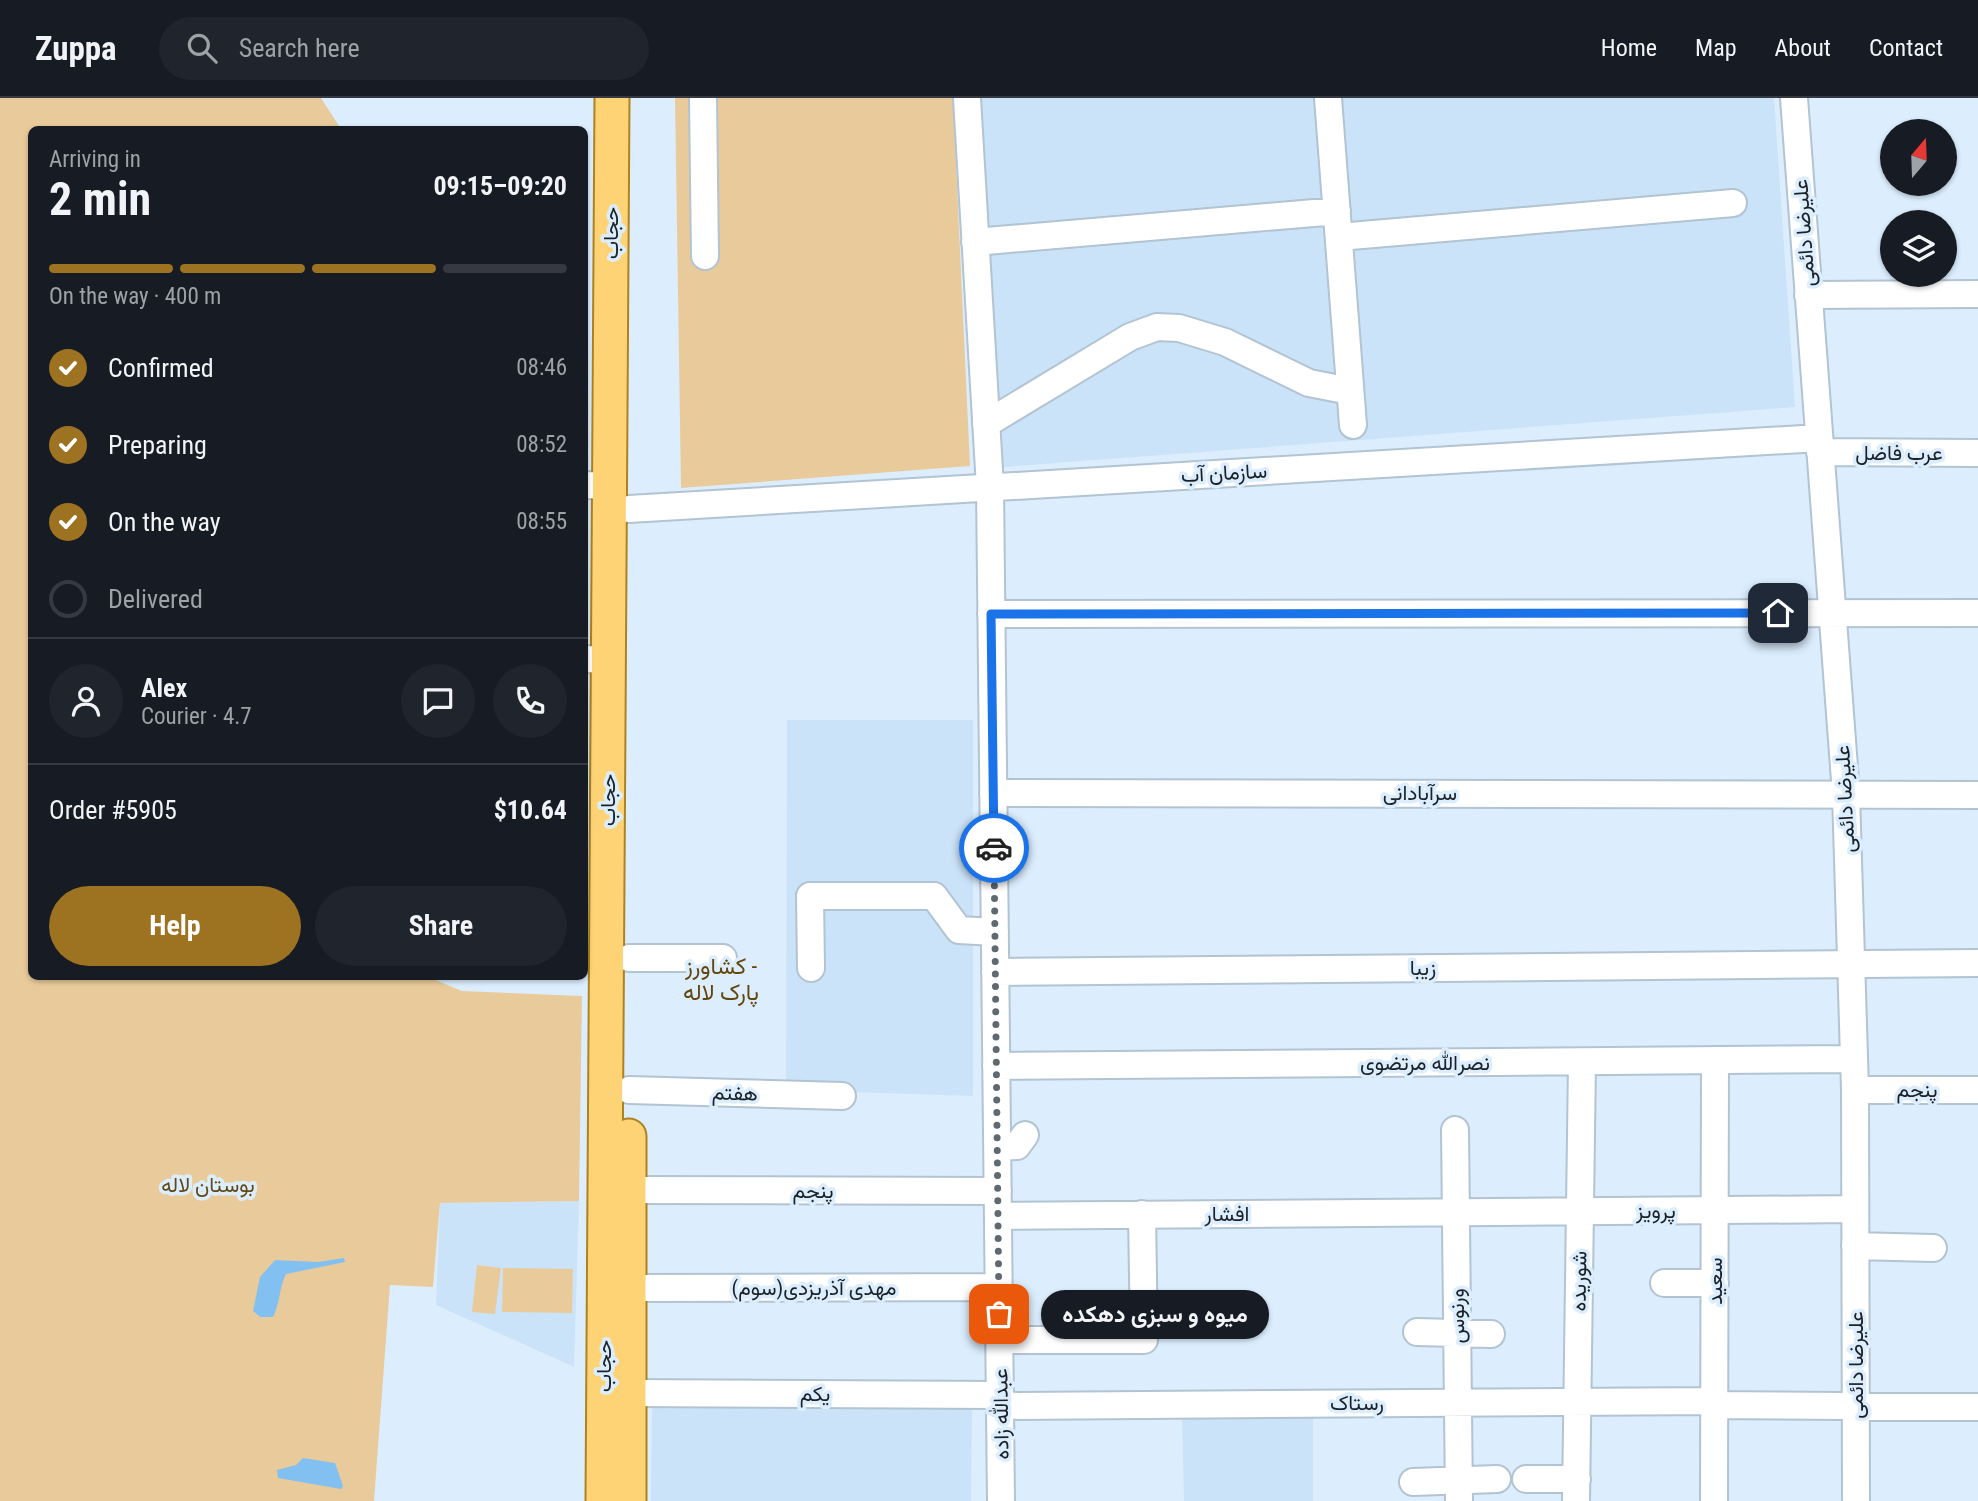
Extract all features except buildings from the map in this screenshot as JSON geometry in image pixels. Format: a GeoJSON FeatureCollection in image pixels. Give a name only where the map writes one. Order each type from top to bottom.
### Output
{"type":"FeatureCollection","features":[{"type":"Feature","properties":{"kind":"main road","name":"حجاب"},"geometry":{"type":"LineString","coordinates":[[612,98],[608,497],[629,958],[618,1038],[629,1090],[629,1190],[617,1288]]}},
{"type":"Feature","properties":{"kind":"main road","name":"حجاب"},"geometry":{"type":"LineString","coordinates":[[629,1501],[617,1393],[618,1038],[597,660],[633,98]]}},
{"type":"Feature","properties":{"kind":"main road","name":"حجاب"},"geometry":{"type":"LineString","coordinates":[[603,1501],[617,1393]]}},
{"type":"Feature","properties":{"kind":"street"},"geometry":{"type":"LineString","coordinates":[[703,98],[705,256]]}},
{"type":"Feature","properties":{"kind":"street","name":"عبدالله زاده"},"geometry":{"type":"LineString","coordinates":[[967,98],[990,487],[1002,1501]]}},
{"type":"Feature","properties":{"kind":"street"},"geometry":{"type":"LineString","coordinates":[[1328,98],[1353,425]]}},
{"type":"Feature","properties":{"kind":"street","name":"علیرضا دائمی"},"geometry":{"type":"LineString","coordinates":[[1794,98],[1846,794],[1855,1090],[1856,1501]]}},
{"type":"Feature","properties":{"kind":"street"},"geometry":{"type":"LineString","coordinates":[[1339,237],[1733,203]]}},
{"type":"Feature","properties":{"kind":"street"},"geometry":{"type":"LineString","coordinates":[[975,242],[1337,211]]}},
{"type":"Feature","properties":{"kind":"street"},"geometry":{"type":"LineString","coordinates":[[1808,295],[1978,294]]}},
{"type":"Feature","properties":{"kind":"street"},"geometry":{"type":"LineString","coordinates":[[986,424],[1130,337],[1157,327],[1180,328],[1225,342],[1309,383],[1350,391]]}},
{"type":"Feature","properties":{"kind":"street","name":"سازمان آب"},"geometry":{"type":"LineString","coordinates":[[608,497],[990,487],[1819,445]]}},
{"type":"Feature","properties":{"kind":"street","name":"عرب فاضل"},"geometry":{"type":"LineString","coordinates":[[1819,445],[1978,453]]}},
{"type":"Feature","properties":{"kind":"street"},"geometry":{"type":"LineString","coordinates":[[991,614],[1978,613]]}},
{"type":"Feature","properties":{"kind":"street","name":"سرآبادانی"},"geometry":{"type":"LineString","coordinates":[[993,793],[1978,794]]}},
{"type":"Feature","properties":{"kind":"street"},"geometry":{"type":"LineString","coordinates":[[811,968],[810,896],[934,896],[959,930],[995,932]]}},
{"type":"Feature","properties":{"kind":"street"},"geometry":{"type":"LineString","coordinates":[[629,958],[723,958]]}},
{"type":"Feature","properties":{"kind":"street","name":"زیبا"},"geometry":{"type":"LineString","coordinates":[[995,972],[1978,963]]}},
{"type":"Feature","properties":{"kind":"street","name":"نصرالله مرتضوی"},"geometry":{"type":"LineString","coordinates":[[996,1066],[1854,1059]]}},
{"type":"Feature","properties":{"kind":"street","name":"سعید"},"geometry":{"type":"LineString","coordinates":[[1714,1060],[1714,1501]]}},
{"type":"Feature","properties":{"kind":"street","name":"شوریده"},"geometry":{"type":"LineString","coordinates":[[1577,1490],[1582,1062]]}},
{"type":"Feature","properties":{"kind":"street","name":"هفتم"},"geometry":{"type":"LineString","coordinates":[[629,1090],[842,1096]]}},
{"type":"Feature","properties":{"kind":"street","name":"پنجم"},"geometry":{"type":"LineString","coordinates":[[1855,1090],[1978,1090]]}},
{"type":"Feature","properties":{"kind":"street","name":"ورنوس"},"geometry":{"type":"LineString","coordinates":[[1455,1130],[1459,1491]]}},
{"type":"Feature","properties":{"kind":"street"},"geometry":{"type":"LineString","coordinates":[[998,1147],[1017,1146],[1025,1135]]}},
{"type":"Feature","properties":{"kind":"street","name":"پنجم"},"geometry":{"type":"LineString","coordinates":[[629,1190],[998,1203]]}},
{"type":"Feature","properties":{"kind":"street","name":"افشار"},"geometry":{"type":"LineString","coordinates":[[998,1203],[1142,1214],[1456,1212]]}},
{"type":"Feature","properties":{"kind":"street","name":"پرویز"},"geometry":{"type":"LineString","coordinates":[[1456,1212],[1855,1209]]}},
{"type":"Feature","properties":{"kind":"street"},"geometry":{"type":"LineString","coordinates":[[1000,1340],[1144,1340],[1142,1214]]}},
{"type":"Feature","properties":{"kind":"street"},"geometry":{"type":"LineString","coordinates":[[1855,1246],[1933,1248]]}},
{"type":"Feature","properties":{"kind":"street"},"geometry":{"type":"LineString","coordinates":[[1664,1283],[1714,1283]]}},
{"type":"Feature","properties":{"kind":"street","name":"مهدی آذریزدی(سوم)"},"geometry":{"type":"LineString","coordinates":[[617,1288],[999,1287]]}},
{"type":"Feature","properties":{"kind":"street"},"geometry":{"type":"LineString","coordinates":[[1417,1332],[1491,1334]]}},
{"type":"Feature","properties":{"kind":"street","name":"یکم"},"geometry":{"type":"LineString","coordinates":[[617,1393],[1000,1401]]}},
{"type":"Feature","properties":{"kind":"street","name":"رستاک"},"geometry":{"type":"LineString","coordinates":[[1000,1401],[1577,1402],[1978,1407]]}},
{"type":"Feature","properties":{"kind":"street"},"geometry":{"type":"LineString","coordinates":[[1413,1482],[1459,1491],[1497,1479]]}},
{"type":"Feature","properties":{"kind":"street"},"geometry":{"type":"LineString","coordinates":[[1526,1479],[1577,1490]]}},
{"type":"Feature","properties":{"kind":"shaded area"},"geometry":{"type":"Polygon","coordinates":[[[957,98],[1774,98],[1795,407],[977,469],[957,98]]]}},
{"type":"Feature","properties":{"kind":"shaded area"},"geometry":{"type":"Polygon","coordinates":[[[787,720],[973,720],[973,1096],[786,1090],[787,720]]]}},
{"type":"Feature","properties":{"kind":"shaded area"},"geometry":{"type":"Polygon","coordinates":[[[579,1201],[574,1367],[436,1305],[440,1203],[579,1201]]]}},
{"type":"Feature","properties":{"kind":"shaded area"},"geometry":{"type":"Polygon","coordinates":[[[652,1406],[972,1409],[971,1501],[651,1501],[652,1406]]]}},
{"type":"Feature","properties":{"kind":"shaded area"},"geometry":{"type":"Polygon","coordinates":[[[1182,1415],[1313,1416],[1313,1501],[1184,1501],[1182,1415]]]}},
{"type":"Feature","properties":{"kind":"green space","name":"بوستان لاله"},"geometry":{"type":"Polygon","coordinates":[[[0,98],[321,98],[339,126],[28,126],[28,980],[436,980],[462,991],[582,996],[579,1201],[440,1203],[433,1287],[390,1285],[374,1501],[0,1501],[0,98]]]}},
{"type":"Feature","properties":{"kind":"green space"},"geometry":{"type":"Polygon","coordinates":[[[675,98],[953,98],[970,466],[681,488],[675,98]]]}},
{"type":"Feature","properties":{"kind":"green space"},"geometry":{"type":"Polygon","coordinates":[[[477,1265],[501,1268],[495,1314],[472,1312],[477,1265]]]}},
{"type":"Feature","properties":{"kind":"green space"},"geometry":{"type":"Polygon","coordinates":[[[503,1268],[573,1269],[572,1313],[502,1312],[503,1268]]]}},
{"type":"Feature","properties":{"kind":"water"},"geometry":{"type":"Polygon","coordinates":[[[344,1258],[345,1262],[286,1274],[273,1317],[260,1317],[253,1311],[260,1277],[275,1260],[318,1262],[344,1258]]]}},
{"type":"Feature","properties":{"kind":"water"},"geometry":{"type":"Polygon","coordinates":[[[303,1458],[335,1463],[343,1486],[341,1489],[278,1478],[277,1470],[296,1465],[303,1458]]]}},
{"type":"Feature","properties":{"kind":"way so far"},"geometry":{"type":"LineString","coordinates":[[994,848],[999,1314]]}},
{"type":"Feature","properties":{"kind":"place","name":"میوه و سبزی دهکده"},"geometry":{"type":"Point","coordinates":[999,1314]}},
{"type":"Feature","properties":{"kind":"district","name":"کشاورز - پارک لاله"},"geometry":{"type":"Point","coordinates":[721,979]}},
{"type":"Feature","properties":{"kind":"route"},"geometry":{"type":"LineString","coordinates":[[994,848],[991,614],[1778,613]]}}]}
